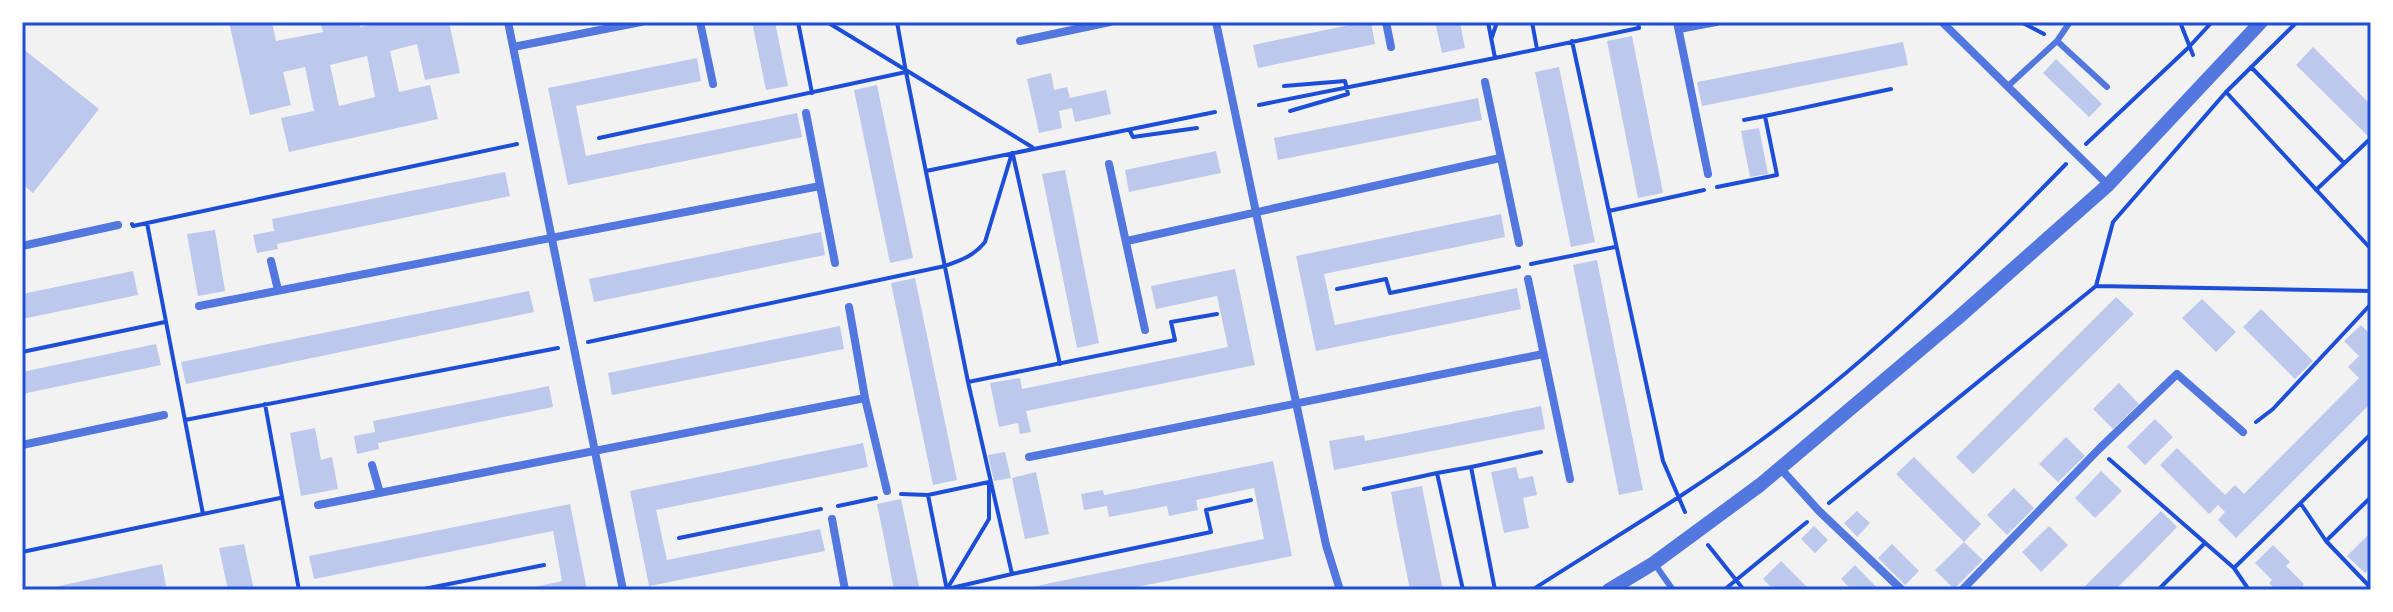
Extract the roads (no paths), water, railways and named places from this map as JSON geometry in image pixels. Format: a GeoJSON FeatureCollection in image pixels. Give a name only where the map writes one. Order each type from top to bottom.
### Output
{"type":"FeatureCollection","features":[{"type":"Feature","properties":{"kind":"street"},"geometry":{"type":"LineString","coordinates":[[508,22],[623,590]]}},
{"type":"Feature","properties":{"kind":"street"},"geometry":{"type":"LineString","coordinates":[[513,47],[641,22]]}},
{"type":"Feature","properties":{"kind":"street"},"geometry":{"type":"LineString","coordinates":[[700,22],[713,84]]}},
{"type":"Feature","properties":{"kind":"street"},"geometry":{"type":"LineString","coordinates":[[1020,41],[1110,22]]}},
{"type":"Feature","properties":{"kind":"street"},"geometry":{"type":"LineString","coordinates":[[1216,22],[1326,545],[1340,590]]}},
{"type":"Feature","properties":{"kind":"street"},"geometry":{"type":"LineString","coordinates":[[1386,22],[1391,47]]}},
{"type":"Feature","properties":{"kind":"street"},"geometry":{"type":"LineString","coordinates":[[1708,174],[1678,26],[1716,22]]}},
{"type":"Feature","properties":{"kind":"street"},"geometry":{"type":"LineString","coordinates":[[1942,22],[2108,185]]}},
{"type":"Feature","properties":{"kind":"street"},"geometry":{"type":"LineString","coordinates":[[1609,590],[1654,563],[1780,468],[1959,317],[2108,185],[2261,22]]}},
{"type":"Feature","properties":{"kind":"street"},"geometry":{"type":"LineString","coordinates":[[1485,82],[1519,243]]}},
{"type":"Feature","properties":{"kind":"street"},"geometry":{"type":"LineString","coordinates":[[806,113],[835,263]]}},
{"type":"Feature","properties":{"kind":"street"},"geometry":{"type":"LineString","coordinates":[[1127,241],[1500,158]]}},
{"type":"Feature","properties":{"kind":"street"},"geometry":{"type":"LineString","coordinates":[[1109,164],[1145,330]]}},
{"type":"Feature","properties":{"kind":"street"},"geometry":{"type":"LineString","coordinates":[[199,306],[820,186]]}},
{"type":"Feature","properties":{"kind":"street"},"geometry":{"type":"LineString","coordinates":[[22,246],[118,225]]}},
{"type":"Feature","properties":{"kind":"street"},"geometry":{"type":"LineString","coordinates":[[271,261],[278,290]]}},
{"type":"Feature","properties":{"kind":"street"},"geometry":{"type":"LineString","coordinates":[[1528,279],[1570,479]]}},
{"type":"Feature","properties":{"kind":"street"},"geometry":{"type":"LineString","coordinates":[[849,307],[884,494]]}},
{"type":"Feature","properties":{"kind":"street"},"geometry":{"type":"LineString","coordinates":[[1029,457],[1543,354]]}},
{"type":"Feature","properties":{"kind":"street"},"geometry":{"type":"LineString","coordinates":[[1962,590],[2177,374],[2243,432]]}},
{"type":"Feature","properties":{"kind":"street"},"geometry":{"type":"LineString","coordinates":[[318,505],[865,398]]}},
{"type":"Feature","properties":{"kind":"street"},"geometry":{"type":"LineString","coordinates":[[22,445],[164,415]]}},
{"type":"Feature","properties":{"kind":"street"},"geometry":{"type":"LineString","coordinates":[[372,465],[380,493]]}},
{"type":"Feature","properties":{"kind":"street"},"geometry":{"type":"LineString","coordinates":[[1780,468],[1819,511],[1902,590]]}},
{"type":"Feature","properties":{"kind":"street"},"geometry":{"type":"LineString","coordinates":[[832,519],[845,590]]}},
{"type":"Feature","properties":{"kind":"lane"},"geometry":{"type":"LineString","coordinates":[[2007,87],[2057,41],[2070,22]]}},
{"type":"Feature","properties":{"kind":"lane"},"geometry":{"type":"LineString","coordinates":[[2057,41],[2107,87]]}},
{"type":"Feature","properties":{"kind":"lane"},"geometry":{"type":"LineString","coordinates":[[1654,563],[1673,590]]}}]}
